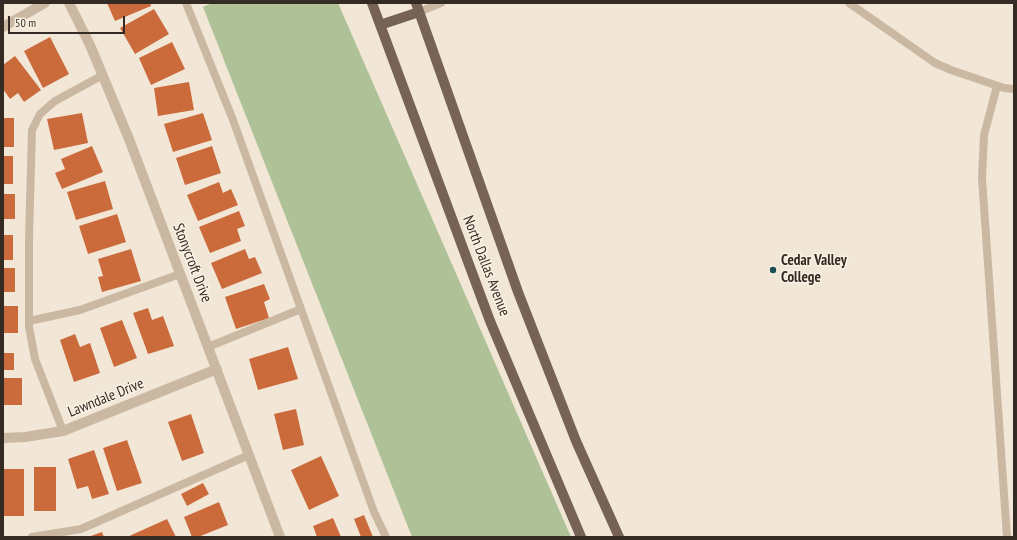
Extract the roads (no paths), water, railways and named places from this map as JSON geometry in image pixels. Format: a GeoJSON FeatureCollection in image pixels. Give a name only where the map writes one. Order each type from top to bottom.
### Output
{"type":"FeatureCollection","features":[{"type":"Feature","properties":{"kind":"main road","name":"North Dallas Avenue"},"geometry":{"type":"LineString","coordinates":[[372,3],[490,321],[581,537]]}},
{"type":"Feature","properties":{"kind":"main road","name":"North Dallas Avenue"},"geometry":{"type":"LineString","coordinates":[[417,7],[518,292],[576,441],[619,537]]}},
{"type":"Feature","properties":{"kind":"main road"},"geometry":{"type":"LineString","coordinates":[[380,25],[417,7]]}},
{"type":"Feature","properties":{"kind":"street"},"geometry":{"type":"LineString","coordinates":[[3,27],[45,3]]}},
{"type":"Feature","properties":{"kind":"street","name":"Stonycroft Drive"},"geometry":{"type":"LineString","coordinates":[[69,3],[90,45],[129,139],[280,537]]}},
{"type":"Feature","properties":{"kind":"street","name":"Lawndale Drive"},"geometry":{"type":"LineString","coordinates":[[3,438],[25,437],[63,431],[217,369]]}},
{"type":"Feature","properties":{"kind":"lane"},"geometry":{"type":"LineString","coordinates":[[186,3],[233,120],[374,512],[386,537]]}},
{"type":"Feature","properties":{"kind":"lane"},"geometry":{"type":"LineString","coordinates":[[417,7],[441,3]]}},
{"type":"Feature","properties":{"kind":"lane"},"geometry":{"type":"LineString","coordinates":[[849,3],[935,63],[997,86],[1014,90]]}},
{"type":"Feature","properties":{"kind":"lane"},"geometry":{"type":"LineString","coordinates":[[63,431],[35,359],[29,321],[29,238],[32,130],[40,114],[55,101],[103,75]]}},
{"type":"Feature","properties":{"kind":"lane"},"geometry":{"type":"LineString","coordinates":[[997,86],[984,135],[982,178],[1007,537]]}},
{"type":"Feature","properties":{"kind":"lane"},"geometry":{"type":"LineString","coordinates":[[29,321],[80,310],[180,274]]}},
{"type":"Feature","properties":{"kind":"lane"},"geometry":{"type":"LineString","coordinates":[[208,347],[301,309]]}},
{"type":"Feature","properties":{"kind":"lane"},"geometry":{"type":"LineString","coordinates":[[32,537],[81,529],[249,454]]}},
{"type":"Feature","properties":{"kind":"place","name":"Cedar Valley College"},"geometry":{"type":"Point","coordinates":[773,270]}}]}
